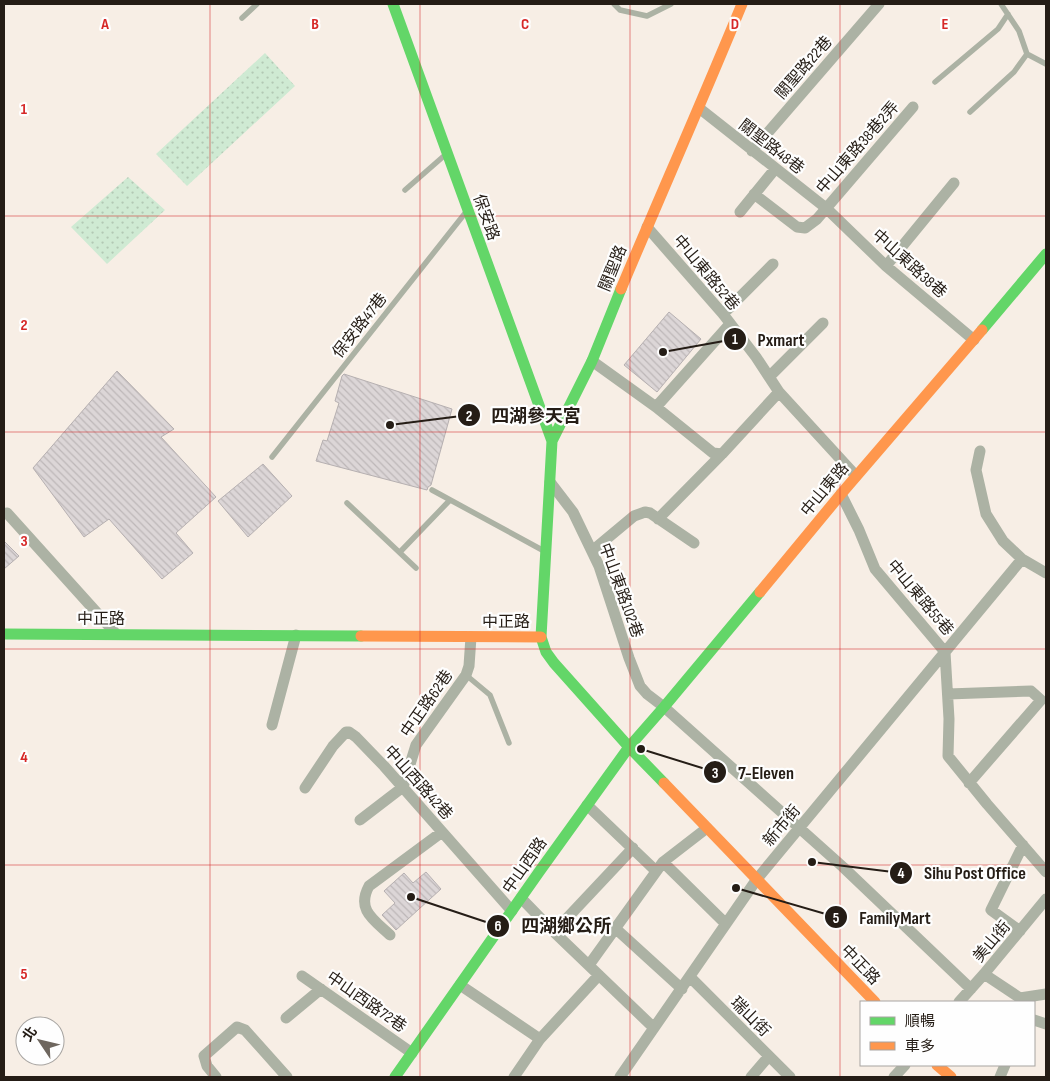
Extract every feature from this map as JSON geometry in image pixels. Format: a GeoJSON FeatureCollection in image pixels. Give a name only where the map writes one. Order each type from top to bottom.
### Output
{"type":"FeatureCollection","features":[{"type":"Feature","properties":{"kind":"main road","name":"保安路"},"geometry":{"type":"LineString","coordinates":[[393,4],[552,441]]}},
{"type":"Feature","properties":{"kind":"main road","name":"關聖路"},"geometry":{"type":"LineString","coordinates":[[541,637],[552,441],[592,361],[647,227],[700,108],[739,4]]}},
{"type":"Feature","properties":{"kind":"main road","name":"中山東路"},"geometry":{"type":"LineString","coordinates":[[629,747],[856,476],[1046,254]]}},
{"type":"Feature","properties":{"kind":"main road","name":"中正路"},"geometry":{"type":"LineString","coordinates":[[4,634],[541,637],[546,652],[554,663],[629,747],[874,1001]]}},
{"type":"Feature","properties":{"kind":"main road","name":"中山西路"},"geometry":{"type":"LineString","coordinates":[[395,1077],[629,747]]}},
{"type":"Feature","properties":{"kind":"main road"},"geometry":{"type":"LineString","coordinates":[[938,1066],[951,1077]]}},
{"type":"Feature","properties":{"kind":"street","name":"關聖路22巷"},"geometry":{"type":"LineString","coordinates":[[752,151],[879,4]]}},
{"type":"Feature","properties":{"kind":"street","name":"中山東路38巷2弄"},"geometry":{"type":"LineString","coordinates":[[754,194],[797,227],[805,228],[817,219],[913,107]]}},
{"type":"Feature","properties":{"kind":"street","name":"關聖路48巷"},"geometry":{"type":"LineString","coordinates":[[700,108],[826,208]]}},
{"type":"Feature","properties":{"kind":"street"},"geometry":{"type":"LineString","coordinates":[[740,212],[775,169]]}},
{"type":"Feature","properties":{"kind":"street"},"geometry":{"type":"LineString","coordinates":[[886,266],[954,183]]}},
{"type":"Feature","properties":{"kind":"street","name":"中山東路38巷"},"geometry":{"type":"LineString","coordinates":[[826,208],[886,266],[974,340]]}},
{"type":"Feature","properties":{"kind":"street","name":"中山東路52巷"},"geometry":{"type":"LineString","coordinates":[[647,227],[723,314],[756,357],[779,392],[856,476]]}},
{"type":"Feature","properties":{"kind":"street"},"geometry":{"type":"LineString","coordinates":[[723,314],[774,264]]}},
{"type":"Feature","properties":{"kind":"street"},"geometry":{"type":"LineString","coordinates":[[769,377],[823,323]]}},
{"type":"Feature","properties":{"kind":"street"},"geometry":{"type":"LineString","coordinates":[[656,407],[730,324]]}},
{"type":"Feature","properties":{"kind":"street"},"geometry":{"type":"LineString","coordinates":[[592,361],[656,407],[713,453],[722,454]]}},
{"type":"Feature","properties":{"kind":"street"},"geometry":{"type":"LineString","coordinates":[[658,519],[779,392]]}},
{"type":"Feature","properties":{"kind":"street"},"geometry":{"type":"LineString","coordinates":[[980,451],[976,470],[986,514],[1003,541],[1022,559],[1046,573]]}},
{"type":"Feature","properties":{"kind":"street","name":"中山東路102巷"},"geometry":{"type":"LineString","coordinates":[[550,482],[573,512],[599,566],[640,686],[843,867],[971,989]]}},
{"type":"Feature","properties":{"kind":"street","name":"中山東路55巷"},"geometry":{"type":"LineString","coordinates":[[841,494],[875,569],[945,652],[949,719],[948,756],[1046,872]]}},
{"type":"Feature","properties":{"kind":"street"},"geometry":{"type":"LineString","coordinates":[[592,551],[634,516],[645,512],[694,543]]}},
{"type":"Feature","properties":{"kind":"street"},"geometry":{"type":"LineString","coordinates":[[7,514],[116,634]]}},
{"type":"Feature","properties":{"kind":"street","name":"新市街"},"geometry":{"type":"LineString","coordinates":[[620,1077],[757,880],[1022,559]]}},
{"type":"Feature","properties":{"kind":"street"},"geometry":{"type":"LineString","coordinates":[[272,725],[296,635]]}},
{"type":"Feature","properties":{"kind":"street","name":"中正路62巷"},"geometry":{"type":"LineString","coordinates":[[403,788],[416,745],[466,675],[469,666],[471,637]]}},
{"type":"Feature","properties":{"kind":"street"},"geometry":{"type":"LineString","coordinates":[[948,694],[1031,691],[1041,700],[969,783]]}},
{"type":"Feature","properties":{"kind":"street","name":"中山西路42巷"},"geometry":{"type":"LineString","coordinates":[[305,788],[337,741],[346,732],[349,732],[356,737],[403,788],[512,911]]}},
{"type":"Feature","properties":{"kind":"street"},"geometry":{"type":"LineString","coordinates":[[360,820],[403,788]]}},
{"type":"Feature","properties":{"kind":"street"},"geometry":{"type":"LineString","coordinates":[[587,805],[633,848],[660,866],[726,924]]}},
{"type":"Feature","properties":{"kind":"street"},"geometry":{"type":"LineString","coordinates":[[589,965],[660,866],[707,828]]}},
{"type":"Feature","properties":{"kind":"street"},"geometry":{"type":"LineString","coordinates":[[390,935],[372,918],[364,907],[364,896],[369,886],[442,832]]}},
{"type":"Feature","properties":{"kind":"street"},"geometry":{"type":"LineString","coordinates":[[1020,931],[991,910],[1023,845]]}},
{"type":"Feature","properties":{"kind":"street"},"geometry":{"type":"LineString","coordinates":[[554,932],[633,848]]}},
{"type":"Feature","properties":{"kind":"street"},"geometry":{"type":"LineString","coordinates":[[521,898],[654,1028]]}},
{"type":"Feature","properties":{"kind":"street","name":"美山街"},"geometry":{"type":"LineString","coordinates":[[960,1001],[1046,899]]}},
{"type":"Feature","properties":{"kind":"street"},"geometry":{"type":"LineString","coordinates":[[615,928],[682,989]]}},
{"type":"Feature","properties":{"kind":"street"},"geometry":{"type":"LineString","coordinates":[[984,974],[1020,998],[1046,994]]}},
{"type":"Feature","properties":{"kind":"street"},"geometry":{"type":"LineString","coordinates":[[514,1077],[540,1039],[599,975]]}},
{"type":"Feature","properties":{"kind":"street","name":"中山西路72巷"},"geometry":{"type":"LineString","coordinates":[[302,976],[412,1053]]}},
{"type":"Feature","properties":{"kind":"street","name":"瑞山街"},"geometry":{"type":"LineString","coordinates":[[690,977],[790,1077]]}},
{"type":"Feature","properties":{"kind":"street"},"geometry":{"type":"LineString","coordinates":[[460,984],[540,1039]]}},
{"type":"Feature","properties":{"kind":"street"},"geometry":{"type":"LineString","coordinates":[[286,1018],[320,989]]}},
{"type":"Feature","properties":{"kind":"street"},"geometry":{"type":"LineString","coordinates":[[216,1077],[207,1066],[204,1056],[237,1027],[245,1030],[287,1077]]}},
{"type":"Feature","properties":{"kind":"street"},"geometry":{"type":"LineString","coordinates":[[751,1077],[769,1056]]}},
{"type":"Feature","properties":{"kind":"street"},"geometry":{"type":"LineString","coordinates":[[894,1077],[903,1066]]}},
{"type":"Feature","properties":{"kind":"lane"},"geometry":{"type":"LineString","coordinates":[[242,18],[257,4]]}},
{"type":"Feature","properties":{"kind":"lane"},"geometry":{"type":"LineString","coordinates":[[614,4],[620,10],[647,16],[671,4]]}},
{"type":"Feature","properties":{"kind":"lane"},"geometry":{"type":"LineString","coordinates":[[1001,4],[1019,31],[1027,54],[1046,64]]}},
{"type":"Feature","properties":{"kind":"lane"},"geometry":{"type":"LineString","coordinates":[[935,82],[998,29],[1008,14]]}},
{"type":"Feature","properties":{"kind":"lane"},"geometry":{"type":"LineString","coordinates":[[970,112],[1014,72],[1027,54]]}},
{"type":"Feature","properties":{"kind":"lane"},"geometry":{"type":"LineString","coordinates":[[405,190],[447,154]]}},
{"type":"Feature","properties":{"kind":"lane","name":"保安路47巷"},"geometry":{"type":"LineString","coordinates":[[272,457],[467,210]]}},
{"type":"Feature","properties":{"kind":"lane"},"geometry":{"type":"LineString","coordinates":[[432,490],[546,552]]}},
{"type":"Feature","properties":{"kind":"lane"},"geometry":{"type":"LineString","coordinates":[[400,552],[450,500]]}},
{"type":"Feature","properties":{"kind":"lane"},"geometry":{"type":"LineString","coordinates":[[347,503],[416,568]]}},
{"type":"Feature","properties":{"kind":"lane"},"geometry":{"type":"LineString","coordinates":[[466,675],[490,695],[509,743]]}},
{"type":"Feature","properties":{"kind":"green space"},"geometry":{"type":"Polygon","coordinates":[[[265,53],[295,86],[187,186],[156,154],[265,53]]]}},
{"type":"Feature","properties":{"kind":"green space"},"geometry":{"type":"Polygon","coordinates":[[[128,177],[165,210],[107,264],[71,227],[128,177]]]}},
{"type":"Feature","properties":{"kind":"building"},"geometry":{"type":"Polygon","coordinates":[[[669,312],[701,339],[657,392],[624,365],[669,312]]]}},
{"type":"Feature","properties":{"kind":"building"},"geometry":{"type":"Polygon","coordinates":[[[117,371],[174,429],[161,437],[216,497],[176,533],[193,553],[162,579],[109,519],[84,537],[33,468],[117,371]]]}},
{"type":"Feature","properties":{"kind":"building"},"geometry":{"type":"Polygon","coordinates":[[[344,374],[452,409],[431,485],[427,490],[316,461],[323,440],[327,441],[339,403],[335,401],[344,374]]]}},
{"type":"Feature","properties":{"kind":"building"},"geometry":{"type":"Polygon","coordinates":[[[263,464],[292,496],[248,537],[218,501],[263,464]]]}},
{"type":"Feature","properties":{"kind":"building"},"geometry":{"type":"Polygon","coordinates":[[[4,541],[19,556],[4,569],[4,541]]]}},
{"type":"Feature","properties":{"kind":"building"},"geometry":{"type":"Polygon","coordinates":[[[426,872],[441,889],[396,930],[382,915],[395,903],[384,891],[404,873],[413,883],[426,872]]]}},
{"type":"Feature","properties":{"kind":"traffic: fast"},"geometry":{"type":"LineString","coordinates":[[393,4],[552,441]]}},
{"type":"Feature","properties":{"kind":"traffic: fast"},"geometry":{"type":"LineString","coordinates":[[982,330],[1046,254]]}},
{"type":"Feature","properties":{"kind":"traffic: fast"},"geometry":{"type":"LineString","coordinates":[[621,289],[592,361],[552,441],[541,637],[546,652],[554,663],[664,783]]}},
{"type":"Feature","properties":{"kind":"traffic: fast"},"geometry":{"type":"LineString","coordinates":[[395,1077],[629,747],[760,592]]}},
{"type":"Feature","properties":{"kind":"traffic: fast"},"geometry":{"type":"LineString","coordinates":[[4,634],[361,636]]}},
{"type":"Feature","properties":{"kind":"traffic: slow"},"geometry":{"type":"LineString","coordinates":[[621,289],[742,4]]}},
{"type":"Feature","properties":{"kind":"traffic: slow"},"geometry":{"type":"LineString","coordinates":[[760,592],[841,494],[982,330]]}},
{"type":"Feature","properties":{"kind":"traffic: slow"},"geometry":{"type":"LineString","coordinates":[[361,636],[541,637]]}},
{"type":"Feature","properties":{"kind":"traffic: slow"},"geometry":{"type":"LineString","coordinates":[[664,783],[874,1001]]}},
{"type":"Feature","properties":{"kind":"traffic: slow"},"geometry":{"type":"LineString","coordinates":[[938,1066],[951,1077]]}},
{"type":"Feature","properties":{"kind":"place","name":"Pxmart"},"geometry":{"type":"Point","coordinates":[663,352]}},
{"type":"Feature","properties":{"kind":"place","name":"四湖參天宮"},"geometry":{"type":"Point","coordinates":[390,425]}},
{"type":"Feature","properties":{"kind":"place","name":"7-Eleven"},"geometry":{"type":"Point","coordinates":[641,749]}},
{"type":"Feature","properties":{"kind":"place","name":"Sihu Post Office"},"geometry":{"type":"Point","coordinates":[812,862]}},
{"type":"Feature","properties":{"kind":"place","name":"FamilyMart"},"geometry":{"type":"Point","coordinates":[736,888]}},
{"type":"Feature","properties":{"kind":"place","name":"四湖鄉公所"},"geometry":{"type":"Point","coordinates":[411,897]}}]}
